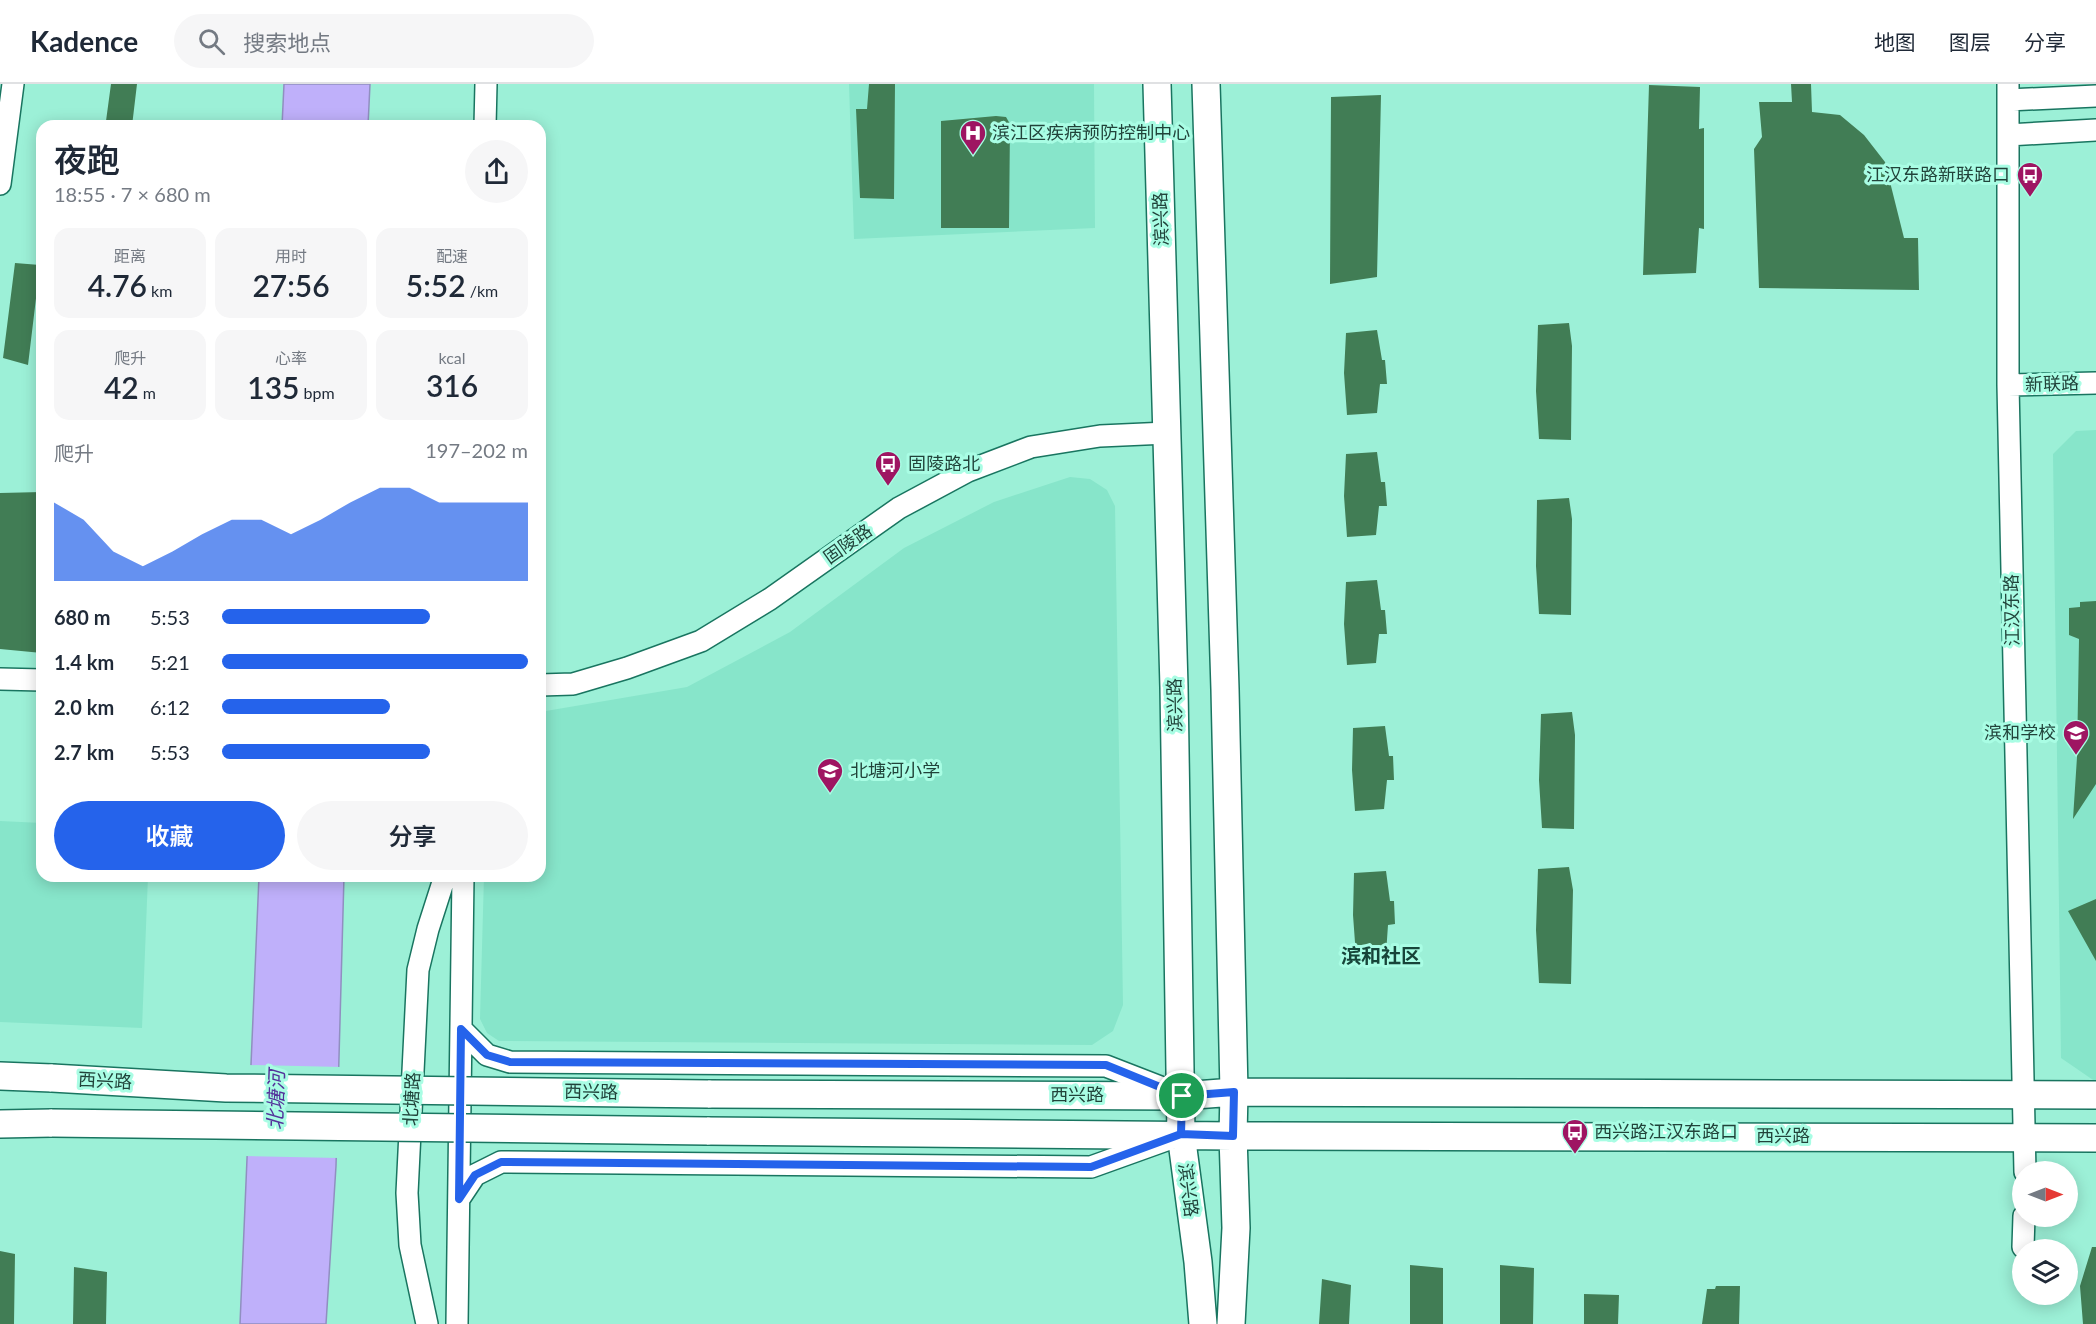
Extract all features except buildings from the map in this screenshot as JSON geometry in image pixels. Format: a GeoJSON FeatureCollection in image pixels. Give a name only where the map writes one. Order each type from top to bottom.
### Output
{"type":"FeatureCollection","features":[{"type":"Feature","properties":{"kind":"main road","name":"滨兴路"},"geometry":{"type":"LineString","coordinates":[[1157,84],[1167,433],[1181,1134],[1198,1262],[1203,1324]]}},
{"type":"Feature","properties":{"kind":"main road"},"geometry":{"type":"LineString","coordinates":[[1206,84],[1226,688],[1236,1227],[1231,1324]]}},
{"type":"Feature","properties":{"kind":"main road","name":"西兴路"},"geometry":{"type":"LineString","coordinates":[[0,1076],[226,1088],[708,1094],[1182,1096],[1234,1092],[2096,1095]]}},
{"type":"Feature","properties":{"kind":"main road","name":"西兴路"},"geometry":{"type":"LineString","coordinates":[[0,1124],[1233,1136],[2096,1138]]}},
{"type":"Feature","properties":{"kind":"street"},"geometry":{"type":"LineString","coordinates":[[0,184],[13,84]]}},
{"type":"Feature","properties":{"kind":"street"},"geometry":{"type":"LineString","coordinates":[[485,120],[486,84]]}},
{"type":"Feature","properties":{"kind":"street"},"geometry":{"type":"LineString","coordinates":[[2008,92],[2096,96]]}},
{"type":"Feature","properties":{"kind":"street","name":"江汉东路"},"geometry":{"type":"LineString","coordinates":[[2008,92],[2008,385],[2025,1161]]}},
{"type":"Feature","properties":{"kind":"street"},"geometry":{"type":"LineString","coordinates":[[2008,135],[2096,130]]}},
{"type":"Feature","properties":{"kind":"street","name":"新联路"},"geometry":{"type":"LineString","coordinates":[[2008,385],[2096,383]]}},
{"type":"Feature","properties":{"kind":"street","name":"固陵路"},"geometry":{"type":"LineString","coordinates":[[546,685],[573,684],[627,668],[701,641],[770,599],[899,508],[968,471],[1031,447],[1100,436],[1167,433]]}},
{"type":"Feature","properties":{"kind":"street"},"geometry":{"type":"LineString","coordinates":[[0,679],[36,680]]}},
{"type":"Feature","properties":{"kind":"street","name":"北塘路"},"geometry":{"type":"LineString","coordinates":[[427,1324],[410,1245],[407,1193],[418,970],[443,882]]}},
{"type":"Feature","properties":{"kind":"street"},"geometry":{"type":"LineString","coordinates":[[457,1324],[463,882]]}},
{"type":"Feature","properties":{"kind":"street","name":"西兴路"},"geometry":{"type":"LineString","coordinates":[[461,1029],[487,1055],[510,1062],[1106,1065],[1182,1096]]}},
{"type":"Feature","properties":{"kind":"street","name":"西兴路"},"geometry":{"type":"LineString","coordinates":[[459,1199],[475,1175],[501,1162],[1091,1167],[1181,1134]]}},
{"type":"Feature","properties":{"kind":"shaded area","name":"滨江区疾病预防控制中心"},"geometry":{"type":"Polygon","coordinates":[[[849,84],[1094,84],[1095,228],[854,239],[849,84]]]}},
{"type":"Feature","properties":{"kind":"shaded area","name":"滨和学校"},"geometry":{"type":"Polygon","coordinates":[[[2096,430],[2096,1082],[2061,1058],[2053,454],[2076,431],[2096,430]]]}},
{"type":"Feature","properties":{"kind":"shaded area","name":"北塘河小学"},"geometry":{"type":"Polygon","coordinates":[[[1070,477],[1090,479],[1107,490],[1115,506],[1123,1005],[1113,1031],[1092,1045],[499,1041],[487,1033],[480,1019],[484,882],[546,882],[546,711],[687,687],[790,632],[904,548],[994,502],[1070,477]]]}},
{"type":"Feature","properties":{"kind":"shaded area"},"geometry":{"type":"Polygon","coordinates":[[[0,821],[36,823],[36,882],[148,882],[142,1028],[0,1022],[0,821]]]}},
{"type":"Feature","properties":{"kind":"water"},"geometry":{"type":"Polygon","coordinates":[[[284,84],[370,84],[368,120],[282,120],[284,84]]]}},
{"type":"Feature","properties":{"kind":"water","name":"北塘河"},"geometry":{"type":"Polygon","coordinates":[[[259,882],[344,882],[336,1166],[326,1324],[240,1324],[259,882]]]}},
{"type":"Feature","properties":{"kind":"pier"},"geometry":{"type":"Polygon","coordinates":[[[249,1065],[342,1067],[339,1158],[245,1156],[249,1065]]]}},
{"type":"Feature","properties":{"kind":"place","name":"滨江区疾病预防控制中心"},"geometry":{"type":"Point","coordinates":[973,156]}},
{"type":"Feature","properties":{"kind":"place","name":"江汉东路新联路口"},"geometry":{"type":"Point","coordinates":[2030,198]}},
{"type":"Feature","properties":{"kind":"place","name":"固陵路北"},"geometry":{"type":"Point","coordinates":[888,487]}},
{"type":"Feature","properties":{"kind":"place","name":"滨和学校"},"geometry":{"type":"Point","coordinates":[2076,756]}},
{"type":"Feature","properties":{"kind":"place","name":"北塘河小学"},"geometry":{"type":"Point","coordinates":[830,794]}},
{"type":"Feature","properties":{"kind":"place","name":"西兴路江汉东路口"},"geometry":{"type":"Point","coordinates":[1575,1155]}},
{"type":"Feature","properties":{"kind":"district","name":"滨和社区"},"geometry":{"type":"Point","coordinates":[1381,956]}},
{"type":"Feature","properties":{"kind":"route"},"geometry":{"type":"LineString","coordinates":[[1182,1096],[1181,1134],[1091,1167],[501,1162],[475,1175],[459,1199],[461,1029],[487,1055],[510,1062],[1106,1065],[1182,1096],[1181,1134],[1233,1136],[1234,1092],[1182,1096]]}}]}
